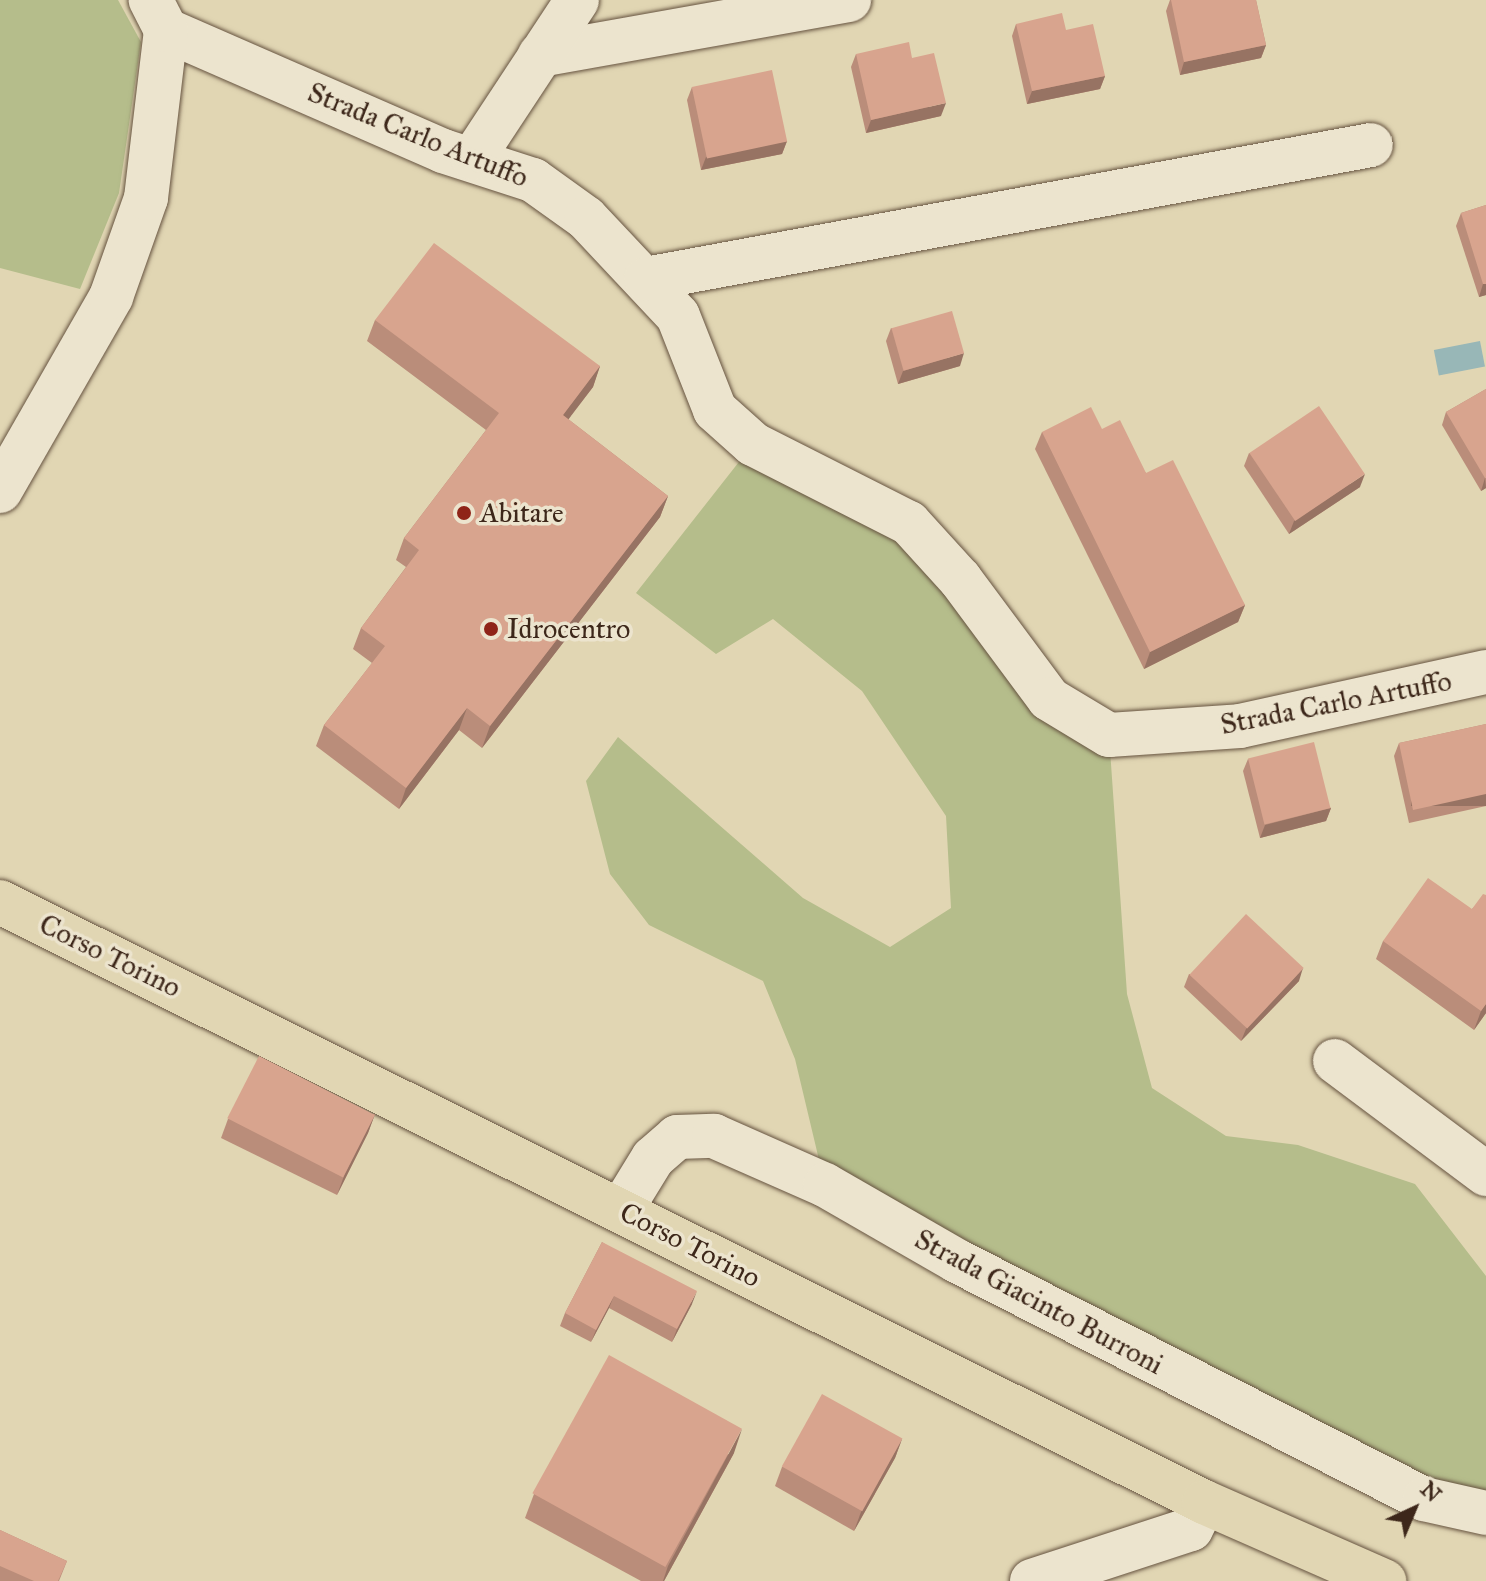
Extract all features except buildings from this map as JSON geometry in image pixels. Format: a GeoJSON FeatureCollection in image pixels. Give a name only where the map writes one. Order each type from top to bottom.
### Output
{"type":"FeatureCollection","features":[{"type":"Feature","properties":{"kind":"main road","name":"Corso Torino"},"geometry":{"type":"LineString","coordinates":[[0,902],[1204,1502],[1384,1581]]}},
{"type":"Feature","properties":{"kind":"street"},"geometry":{"type":"LineString","coordinates":[[473,158],[577,0]]}},
{"type":"Feature","properties":{"kind":"street"},"geometry":{"type":"LineString","coordinates":[[540,55],[849,0]]}},
{"type":"Feature","properties":{"kind":"street"},"geometry":{"type":"LineString","coordinates":[[0,491],[116,283],[146,198],[158,15]]}},
{"type":"Feature","properties":{"kind":"street","name":"Strada Carlo Artuffo"},"geometry":{"type":"LineString","coordinates":[[158,15],[443,151],[473,158],[533,180],[586,218],[678,316],[715,410],[753,444],[909,523],[960,579],[1049,699],[1109,735],[1240,726],[1486,672]]}},
{"type":"Feature","properties":{"kind":"street"},"geometry":{"type":"LineString","coordinates":[[646,279],[1371,145]]}},
{"type":"Feature","properties":{"kind":"street"},"geometry":{"type":"LineString","coordinates":[[1335,1061],[1486,1174]]}},
{"type":"Feature","properties":{"kind":"street","name":"Strada Giacinto Burroni"},"geometry":{"type":"LineString","coordinates":[[621,1210],[653,1158],[677,1137],[714,1136],[825,1185],[957,1261],[1424,1499],[1486,1513]]}},
{"type":"Feature","properties":{"kind":"street"},"geometry":{"type":"LineString","coordinates":[[1032,1581],[1191,1529],[1204,1502]]}},
{"type":"Feature","properties":{"kind":"green space"},"geometry":{"type":"Polygon","coordinates":[[[0,0],[118,0],[141,42],[119,193],[80,289],[0,268],[0,0]]]}},
{"type":"Feature","properties":{"kind":"green space"},"geometry":{"type":"Polygon","coordinates":[[[753,444],[909,523],[1109,735],[1127,994],[1152,1088],[1226,1136],[1298,1145],[1415,1184],[1486,1276],[1486,1513],[825,1185],[795,1059],[763,981],[649,925],[610,874],[586,781],[618,737],[803,898],[890,947],[951,908],[946,816],[862,691],[773,619],[716,654],[636,593],[753,444]]]}},
{"type":"Feature","properties":{"kind":"water"},"geometry":{"type":"Polygon","coordinates":[[[1480,341],[1485,367],[1439,375],[1434,350],[1480,341]]]}},
{"type":"Feature","properties":{"kind":"place","name":"Abitare"},"geometry":{"type":"Point","coordinates":[464,513]}},
{"type":"Feature","properties":{"kind":"place","name":"Idrocentro"},"geometry":{"type":"Point","coordinates":[491,629]}}]}
